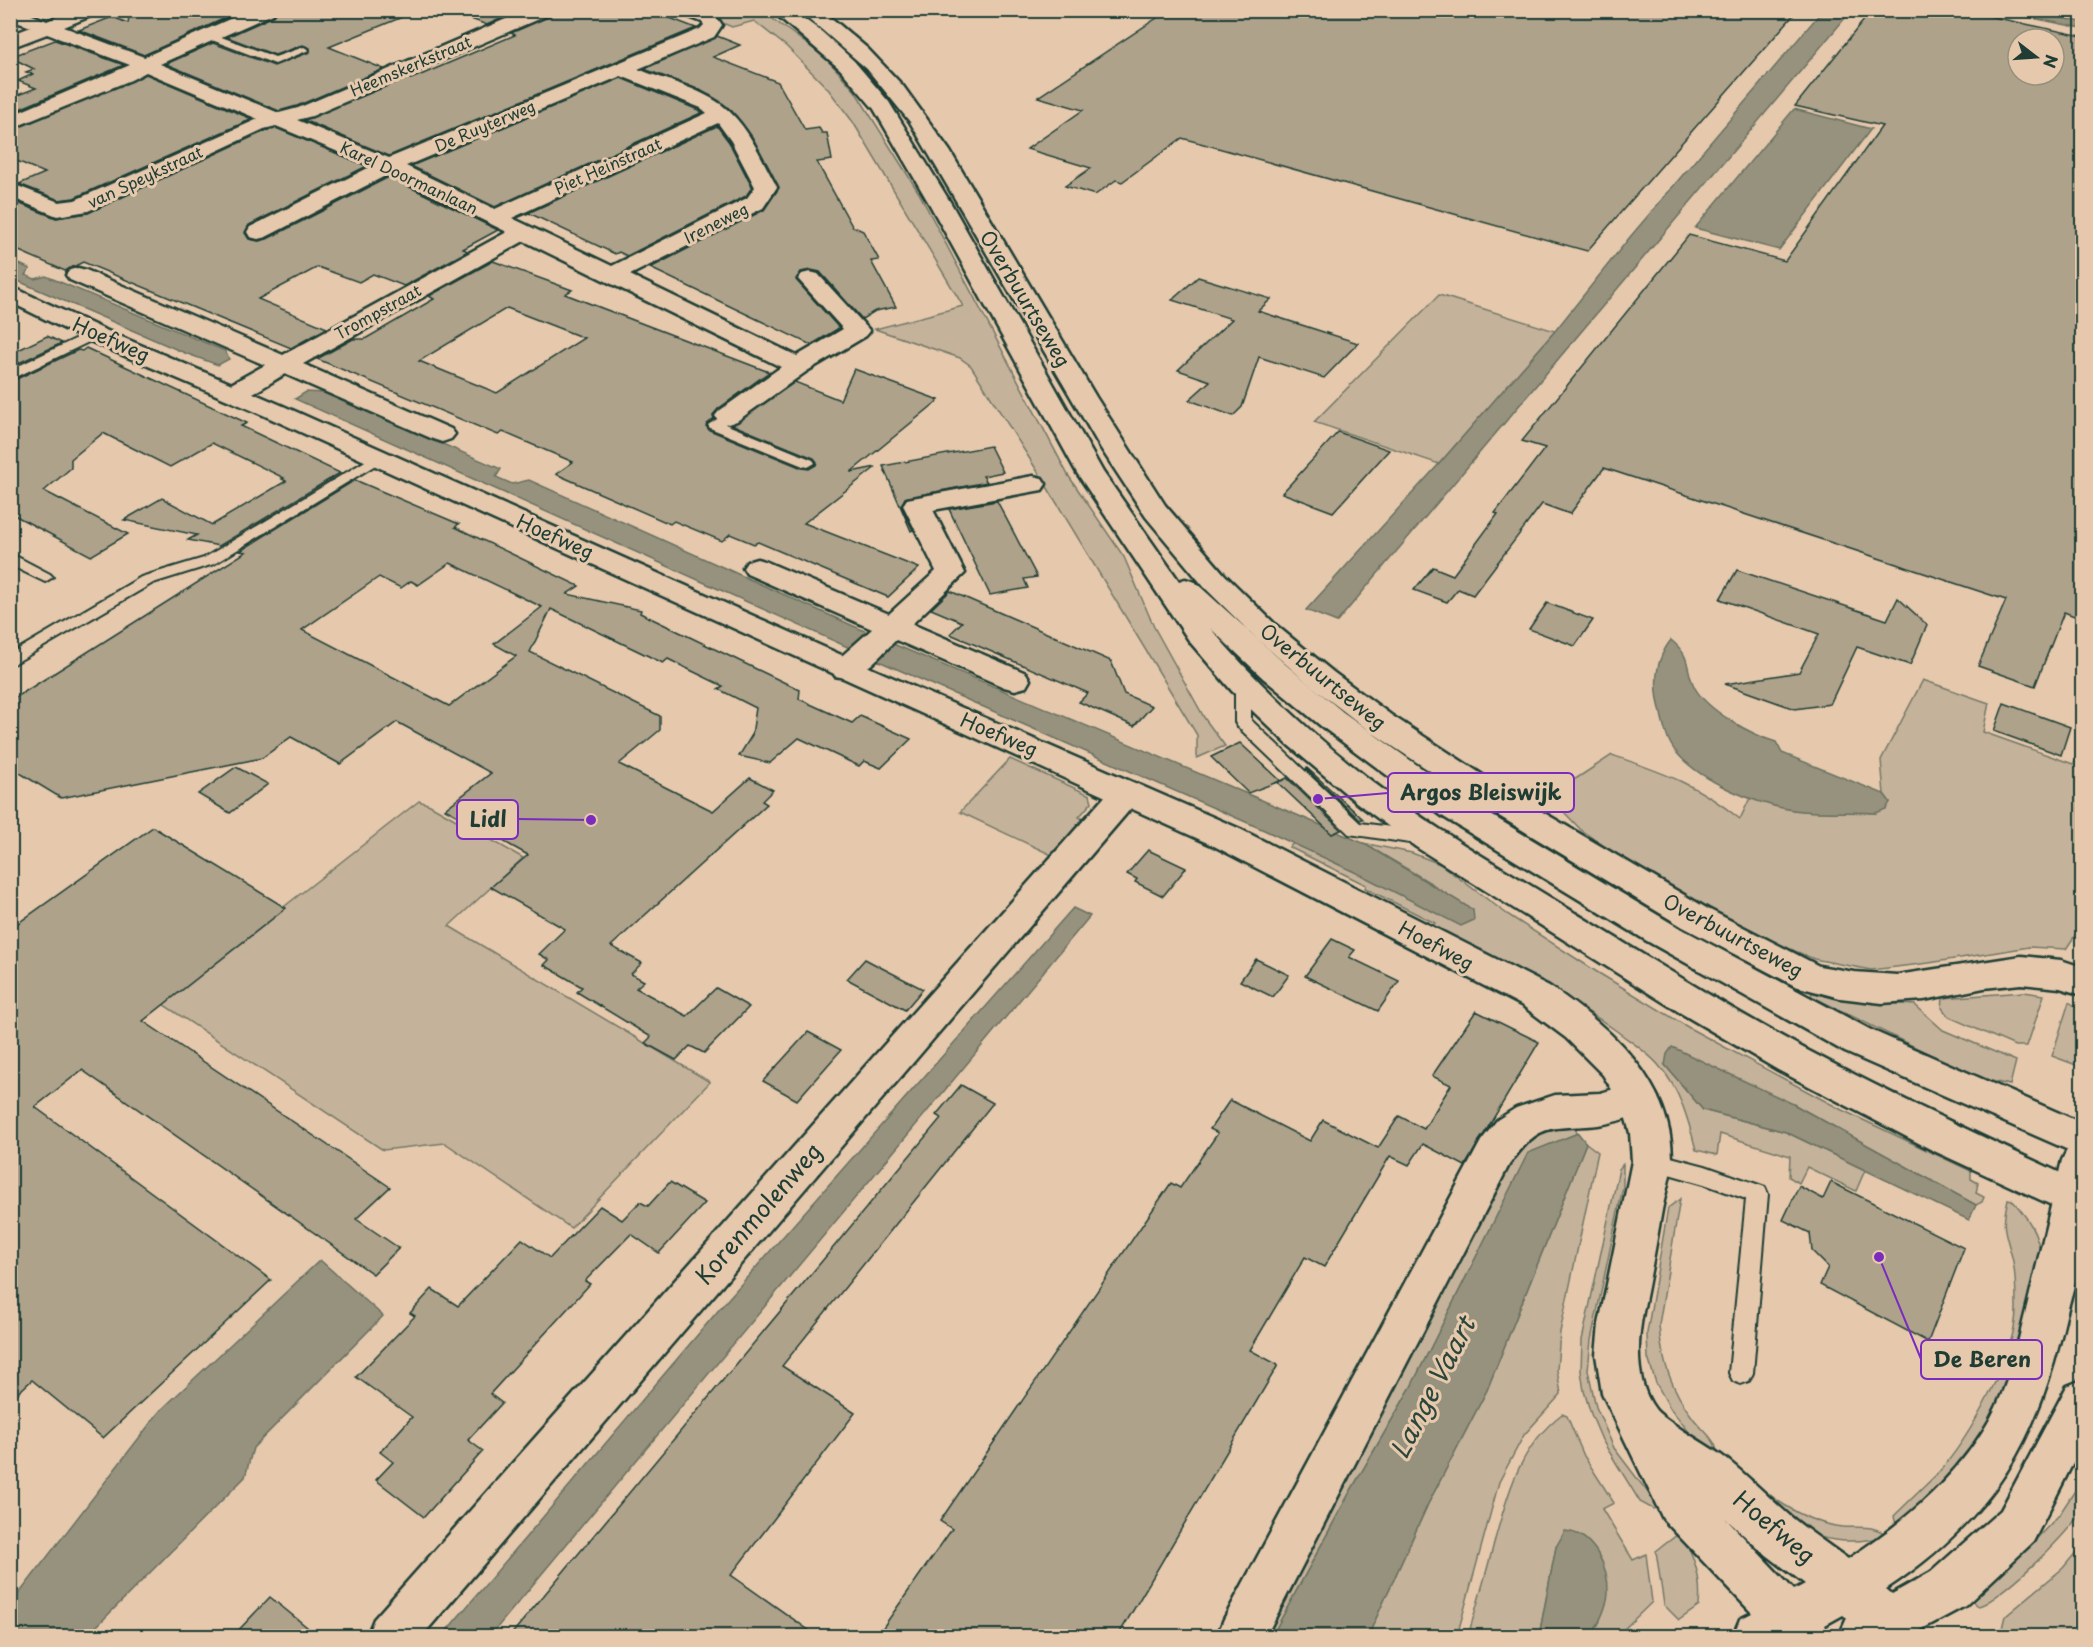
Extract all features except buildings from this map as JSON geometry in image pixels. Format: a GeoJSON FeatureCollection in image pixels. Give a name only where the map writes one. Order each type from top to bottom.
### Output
{"type":"FeatureCollection","features":[{"type":"Feature","properties":{"kind":"street"},"geometry":{"type":"LineString","coordinates":[[10,42],[90,10]]}},
{"type":"Feature","properties":{"kind":"street"},"geometry":{"type":"LineString","coordinates":[[10,123],[147,65],[167,52],[267,10]]}},
{"type":"Feature","properties":{"kind":"street","name":"Heemskerkstraat"},"geometry":{"type":"LineString","coordinates":[[277,119],[305,112],[544,10]]}},
{"type":"Feature","properties":{"kind":"street","name":"De Ruyterweg"},"geometry":{"type":"LineString","coordinates":[[258,232],[388,166],[707,33],[713,25],[710,18],[687,10]]}},
{"type":"Feature","properties":{"kind":"street","name":"Overbuurtseweg"},"geometry":{"type":"LineString","coordinates":[[780,10],[815,36],[847,65],[882,106],[941,205],[1090,473],[1200,635],[1243,684],[1298,736],[1367,794],[1428,838],[1692,1002],[1791,1059],[1946,1138],[2079,1187]]}},
{"type":"Feature","properties":{"kind":"street","name":"Overbuurtseweg"},"geometry":{"type":"LineString","coordinates":[[808,10],[848,40],[909,105],[942,156],[1122,461],[1166,524],[1214,581],[1283,648],[1332,689],[1452,774],[1716,931],[1812,978],[1870,988],[1920,987],[1988,972],[2033,968],[2067,974],[2082,981]]}},
{"type":"Feature","properties":{"kind":"street","name":"Karel Doormanlaan"},"geometry":{"type":"LineString","coordinates":[[15,12],[388,166],[798,366]]}},
{"type":"Feature","properties":{"kind":"street","name":"Ireneweg"},"geometry":{"type":"LineString","coordinates":[[612,275],[755,203],[764,194],[766,187],[733,125],[722,114],[708,104],[621,69]]}},
{"type":"Feature","properties":{"kind":"street","name":"Piet Heinstraat"},"geometry":{"type":"LineString","coordinates":[[494,218],[722,114]]}},
{"type":"Feature","properties":{"kind":"street","name":"van Speykstraat"},"geometry":{"type":"LineString","coordinates":[[10,189],[57,209],[80,206],[257,125],[277,119]]}},
{"type":"Feature","properties":{"kind":"street","name":"Trompstraat"},"geometry":{"type":"LineString","coordinates":[[233,393],[524,232]]}},
{"type":"Feature","properties":{"kind":"street"},"geometry":{"type":"LineString","coordinates":[[78,275],[442,434]]}},
{"type":"Feature","properties":{"kind":"street"},"geometry":{"type":"LineString","coordinates":[[728,416],[798,366],[858,331],[810,279]]}},
{"type":"Feature","properties":{"kind":"street","name":"Hoefweg"},"geometry":{"type":"LineString","coordinates":[[10,293],[94,334],[233,393],[377,459],[853,663],[994,741],[1127,792],[1226,837],[1536,996],[1568,1017],[1609,1054],[1639,1098],[1652,1138],[1652,1161],[1620,1324],[1617,1355],[1624,1393],[1679,1503],[1784,1631]]}},
{"type":"Feature","properties":{"kind":"street"},"geometry":{"type":"LineString","coordinates":[[853,663],[951,573],[917,505],[1034,484]]}},
{"type":"Feature","properties":{"kind":"street","name":"Overbuurtseweg"},"geometry":{"type":"LineString","coordinates":[[1141,545],[1275,671],[1332,719],[1454,808],[1659,932],[1858,1041],[2082,1140]]}},
{"type":"Feature","properties":{"kind":"street"},"geometry":{"type":"LineString","coordinates":[[757,568],[889,631],[1015,680]]}},
{"type":"Feature","properties":{"kind":"street","name":"Korenmolenweg"},"geometry":{"type":"LineString","coordinates":[[391,1636],[1127,792]]}},
{"type":"Feature","properties":{"kind":"street"},"geometry":{"type":"LineString","coordinates":[[1241,1636],[1495,1153],[1511,1131],[1530,1119],[1555,1111],[1600,1109],[1639,1098]]}},
{"type":"Feature","properties":{"kind":"street"},"geometry":{"type":"LineString","coordinates":[[1784,1631],[1909,1546],[1972,1485],[2000,1445],[2019,1405],[2034,1363],[2079,1187]]}},
{"type":"Feature","properties":{"kind":"street"},"geometry":{"type":"LineString","coordinates":[[1885,1632],[1948,1589],[2017,1526],[2082,1401]]}},
{"type":"Feature","properties":{"kind":"street","name":"Hoefweg"},"geometry":{"type":"LineString","coordinates":[[1641,1426],[1710,1474],[1776,1534],[1847,1587],[1885,1632]]}},
{"type":"Feature","properties":{"kind":"lane"},"geometry":{"type":"LineString","coordinates":[[208,35],[275,61],[304,50]]}},
{"type":"Feature","properties":{"kind":"lane"},"geometry":{"type":"LineString","coordinates":[[10,376],[94,334]]}},
{"type":"Feature","properties":{"kind":"lane"},"geometry":{"type":"LineString","coordinates":[[728,416],[715,425],[808,463]]}},
{"type":"Feature","properties":{"kind":"lane"},"geometry":{"type":"LineString","coordinates":[[10,661],[147,580],[209,561],[377,459]]}},
{"type":"Feature","properties":{"kind":"lane"},"geometry":{"type":"LineString","coordinates":[[10,558],[45,577]]}},
{"type":"Feature","properties":{"kind":"lane"},"geometry":{"type":"LineString","coordinates":[[1652,1161],[1705,1175],[1757,1194],[1741,1373]]}},
{"type":"Feature","properties":{"kind":"shaded area"},"geometry":{"type":"Polygon","coordinates":[[[694,11],[762,11],[827,59],[855,91],[919,193],[1068,475],[1124,557],[1154,627],[1205,719],[1225,746],[1197,758],[1197,735],[971,366],[960,358],[875,329],[963,306],[853,122],[828,89],[787,47],[754,21],[732,27],[694,11]]]}},
{"type":"Feature","properties":{"kind":"shaded area"},"geometry":{"type":"Polygon","coordinates":[[[1439,295],[1555,331],[1439,464],[1314,422],[1439,295]]]}},
{"type":"Feature","properties":{"kind":"shaded area"},"geometry":{"type":"Polygon","coordinates":[[[1923,680],[1989,703],[1983,732],[2073,764],[2082,748],[2082,932],[2076,934],[2066,949],[2029,947],[1871,970],[1814,959],[1748,931],[1634,867],[1581,830],[1546,793],[1577,778],[1612,755],[1694,788],[1740,819],[1750,798],[1794,810],[1876,813],[1890,802],[1884,794],[1881,760],[1923,680]]]}},
{"type":"Feature","properties":{"kind":"shaded area"},"geometry":{"type":"Polygon","coordinates":[[[1010,759],[1090,795],[1092,802],[1079,817],[1088,821],[1056,857],[960,812],[1010,759]]]}},
{"type":"Feature","properties":{"kind":"shaded area"},"geometry":{"type":"Polygon","coordinates":[[[419,801],[523,858],[449,926],[710,1082],[571,1228],[445,1143],[383,1150],[161,1003],[419,801]]]}},
{"type":"Feature","properties":{"kind":"shaded area"},"geometry":{"type":"Polygon","coordinates":[[[1294,843],[1359,874],[1434,885],[1363,843],[1412,853],[1440,864],[1507,914],[1691,1029],[1842,1110],[1971,1171],[1971,1179],[1978,1183],[1976,1193],[1984,1197],[1982,1202],[1976,1205],[1793,1104],[1665,1065],[1703,1110],[1786,1132],[1865,1170],[1856,1191],[1807,1167],[1799,1183],[1789,1177],[1790,1156],[1720,1134],[1717,1155],[1696,1150],[1687,1117],[1673,1085],[1656,1062],[1640,1048],[1551,989],[1432,926],[1435,923],[1365,888],[1366,885],[1289,847],[1294,843]]]}},
{"type":"Feature","properties":{"kind":"shaded area"},"geometry":{"type":"Polygon","coordinates":[[[1813,989],[1854,1001],[1915,1005],[1943,1030],[2016,1061],[2010,1085],[1978,1078],[1811,996],[1813,989]]]}},
{"type":"Feature","properties":{"kind":"shaded area"},"geometry":{"type":"Polygon","coordinates":[[[2024,992],[2044,995],[2027,1046],[2015,1046],[1949,1017],[1942,1008],[1943,998],[2024,992]]]}},
{"type":"Feature","properties":{"kind":"shaded area"},"geometry":{"type":"Polygon","coordinates":[[[2069,1002],[2082,1011],[2082,1061],[2079,1066],[2052,1056],[2069,1002]]]}},
{"type":"Feature","properties":{"kind":"shaded area"},"geometry":{"type":"Polygon","coordinates":[[[1574,1128],[1578,1133],[1528,1154],[1411,1387],[1350,1492],[1272,1636],[1253,1636],[1506,1158],[1540,1130],[1574,1128]]]}},
{"type":"Feature","properties":{"kind":"shaded area"},"geometry":{"type":"Polygon","coordinates":[[[1586,1143],[1598,1152],[1560,1332],[1557,1370],[1561,1394],[1524,1435],[1499,1482],[1457,1636],[1368,1636],[1428,1504],[1487,1390],[1586,1143]]]}},
{"type":"Feature","properties":{"kind":"shaded area"},"geometry":{"type":"Polygon","coordinates":[[[1623,1164],[1623,1187],[1591,1340],[1588,1370],[1596,1407],[1614,1448],[1659,1507],[1653,1509],[1640,1502],[1602,1440],[1584,1391],[1581,1371],[1582,1340],[1619,1169],[1623,1164]]]}},
{"type":"Feature","properties":{"kind":"shaded area"},"geometry":{"type":"Polygon","coordinates":[[[1680,1199],[1659,1325],[1660,1338],[1665,1362],[1679,1397],[1696,1422],[1708,1434],[1717,1452],[1693,1437],[1670,1408],[1656,1383],[1648,1358],[1647,1333],[1668,1208],[1680,1199]]]}},
{"type":"Feature","properties":{"kind":"shaded area"},"geometry":{"type":"Polygon","coordinates":[[[2008,1199],[2012,1200],[2026,1217],[2035,1233],[2040,1251],[2042,1273],[2020,1344],[1993,1414],[1968,1457],[1902,1528],[1895,1521],[1894,1516],[1950,1459],[1989,1395],[2009,1348],[2014,1326],[2016,1282],[2005,1229],[2008,1199]]]}},
{"type":"Feature","properties":{"kind":"shaded area"},"geometry":{"type":"Polygon","coordinates":[[[1562,1414],[1567,1416],[1584,1456],[1614,1503],[1602,1509],[1633,1560],[1646,1554],[1652,1602],[1617,1636],[1592,1636],[1600,1621],[1556,1547],[1539,1636],[1468,1636],[1504,1506],[1517,1472],[1535,1441],[1562,1414]]]}},
{"type":"Feature","properties":{"kind":"shaded area"},"geometry":{"type":"Polygon","coordinates":[[[1735,1469],[1742,1471],[1785,1505],[1809,1518],[1835,1526],[1876,1529],[1888,1536],[1852,1541],[1827,1539],[1804,1531],[1778,1512],[1735,1469]]]}},
{"type":"Feature","properties":{"kind":"shaded area"},"geometry":{"type":"Polygon","coordinates":[[[2082,1480],[2082,1508],[2066,1531],[2016,1580],[1986,1603],[1977,1606],[1971,1600],[1973,1591],[2022,1554],[2059,1515],[2082,1480]]]}},
{"type":"Feature","properties":{"kind":"shaded area"},"geometry":{"type":"Polygon","coordinates":[[[1681,1532],[1696,1568],[1700,1596],[1699,1606],[1679,1620],[1664,1605],[1656,1551],[1681,1532]]]}},
{"type":"Feature","properties":{"kind":"shaded area"},"geometry":{"type":"Polygon","coordinates":[[[2082,1545],[2082,1636],[2001,1636],[2006,1616],[2063,1568],[2082,1545]]]}},
{"type":"Feature","properties":{"kind":"water"},"geometry":{"type":"Polygon","coordinates":[[[1823,10],[1851,11],[1337,622],[1306,610],[1439,464],[1555,331],[1630,237],[1823,10]]]}},
{"type":"Feature","properties":{"kind":"water"},"geometry":{"type":"Polygon","coordinates":[[[1998,11],[2027,11],[2082,22],[2082,28],[1998,11]]]}},
{"type":"Feature","properties":{"kind":"water"},"geometry":{"type":"Polygon","coordinates":[[[1794,109],[1871,129],[1779,250],[1695,228],[1794,109]]]}},
{"type":"Feature","properties":{"kind":"water"},"geometry":{"type":"Polygon","coordinates":[[[11,260],[30,269],[25,275],[35,279],[46,276],[225,351],[229,359],[218,365],[185,353],[11,278],[11,260]]]}},
{"type":"Feature","properties":{"kind":"water"},"geometry":{"type":"Polygon","coordinates":[[[306,392],[324,393],[501,469],[496,477],[512,484],[529,480],[898,646],[1363,843],[1473,910],[1474,920],[1461,926],[1359,874],[1264,830],[881,662],[295,399],[306,392]]]}},
{"type":"Feature","properties":{"kind":"water"},"geometry":{"type":"Polygon","coordinates":[[[1671,640],[1682,652],[1692,681],[1701,697],[1720,713],[1743,728],[1776,742],[1782,753],[1884,794],[1890,802],[1886,809],[1876,813],[1803,811],[1778,807],[1730,790],[1687,763],[1670,742],[1658,700],[1657,673],[1662,656],[1671,640]]]}},
{"type":"Feature","properties":{"kind":"water"},"geometry":{"type":"Polygon","coordinates":[[[1073,908],[1090,916],[490,1636],[442,1636],[728,1299],[1073,908]]]}},
{"type":"Feature","properties":{"kind":"water"},"geometry":{"type":"Polygon","coordinates":[[[1672,1047],[1793,1104],[1976,1205],[1969,1220],[1786,1132],[1703,1110],[1665,1065],[1667,1054],[1672,1047]]]}},
{"type":"Feature","properties":{"kind":"water","name":"Lange Vaart"},"geometry":{"type":"Polygon","coordinates":[[[1578,1133],[1586,1143],[1487,1390],[1428,1504],[1368,1636],[1272,1636],[1350,1492],[1411,1387],[1528,1153],[1578,1133]]]}},
{"type":"Feature","properties":{"kind":"water"},"geometry":{"type":"Polygon","coordinates":[[[320,1260],[383,1316],[253,1448],[245,1477],[87,1636],[11,1636],[11,1604],[159,1412],[320,1260]]]}},
{"type":"Feature","properties":{"kind":"water"},"geometry":{"type":"Polygon","coordinates":[[[1565,1531],[1575,1533],[1591,1545],[1606,1573],[1607,1599],[1592,1636],[1539,1636],[1556,1547],[1565,1531]]]}},
{"type":"Feature","properties":{"kind":"place","name":"Argos Bleiswijk"},"geometry":{"type":"Point","coordinates":[1318,799]}},
{"type":"Feature","properties":{"kind":"place","name":"Lidl"},"geometry":{"type":"Point","coordinates":[591,820]}},
{"type":"Feature","properties":{"kind":"place","name":"De Beren"},"geometry":{"type":"Point","coordinates":[1879,1257]}}]}
